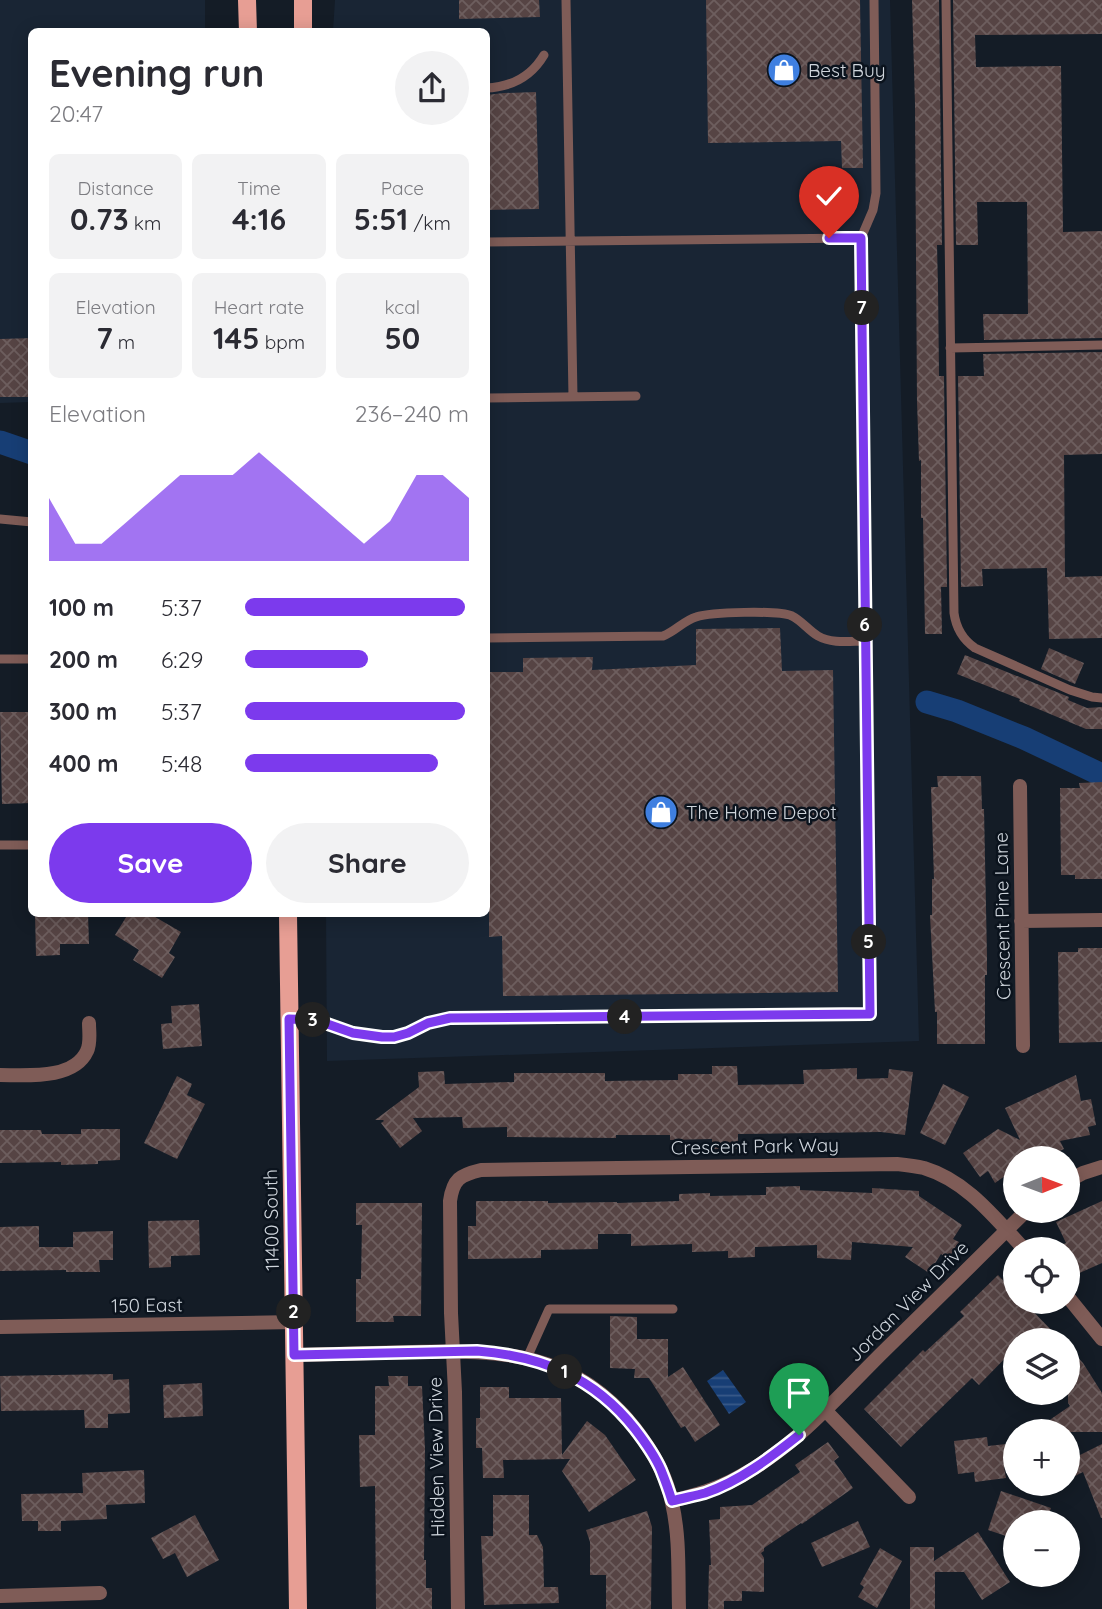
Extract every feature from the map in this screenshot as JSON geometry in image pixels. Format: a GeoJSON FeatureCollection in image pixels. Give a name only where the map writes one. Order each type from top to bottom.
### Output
{"type":"FeatureCollection","features":[{"type":"Feature","properties":{"kind":"main road"},"geometry":{"type":"LineString","coordinates":[[247,0],[248,28]]}},
{"type":"Feature","properties":{"kind":"main road"},"geometry":{"type":"LineString","coordinates":[[303,0],[303,28]]}},
{"type":"Feature","properties":{"kind":"main road","name":"11400 South"},"geometry":{"type":"LineString","coordinates":[[288,917],[298,1609]]}},
{"type":"Feature","properties":{"kind":"street","name":"Crescent Pine Lane"},"geometry":{"type":"LineString","coordinates":[[1020,786],[1023,1046]]}},
{"type":"Feature","properties":{"kind":"street"},"geometry":{"type":"LineString","coordinates":[[1021,921],[1102,920]]}},
{"type":"Feature","properties":{"kind":"street"},"geometry":{"type":"LineString","coordinates":[[0,1075],[40,1075],[71,1067],[82,1059],[89,1048],[89,1023]]}},
{"type":"Feature","properties":{"kind":"street","name":"Crescent Park Way"},"geometry":{"type":"LineString","coordinates":[[457,1179],[481,1170],[897,1164],[924,1168],[949,1178],[972,1194],[1013,1237]]}},
{"type":"Feature","properties":{"kind":"street"},"geometry":{"type":"LineString","coordinates":[[1080,1175],[1102,1167]]}},
{"type":"Feature","properties":{"kind":"street","name":"Hidden View Drive"},"geometry":{"type":"LineString","coordinates":[[457,1179],[450,1201],[458,1609]]}},
{"type":"Feature","properties":{"kind":"street","name":"Jordan View Drive"},"geometry":{"type":"LineString","coordinates":[[672,1501],[737,1479],[769,1459],[799,1435],[1014,1223]]}},
{"type":"Feature","properties":{"kind":"street"},"geometry":{"type":"LineString","coordinates":[[1080,1312],[1102,1339]]}},
{"type":"Feature","properties":{"kind":"street","name":"150 East"},"geometry":{"type":"LineString","coordinates":[[0,1327],[294,1322]]}},
{"type":"Feature","properties":{"kind":"street"},"geometry":{"type":"LineString","coordinates":[[294,1355],[453,1351],[500,1353],[554,1367],[605,1396],[642,1438],[660,1468],[672,1501],[677,1532],[679,1609]]}},
{"type":"Feature","properties":{"kind":"street"},"geometry":{"type":"LineString","coordinates":[[826,1411],[909,1497]]}},
{"type":"Feature","properties":{"kind":"street"},"geometry":{"type":"LineString","coordinates":[[0,1596],[100,1593]]}},
{"type":"Feature","properties":{"kind":"lane"},"geometry":{"type":"LineString","coordinates":[[566,0],[573,397]]}},
{"type":"Feature","properties":{"kind":"lane"},"geometry":{"type":"LineString","coordinates":[[289,1019],[316,1020],[353,1033],[394,1037],[428,1023],[450,1018],[870,1014],[861,238],[871,217],[876,192],[874,0]]}},
{"type":"Feature","properties":{"kind":"lane"},"geometry":{"type":"LineString","coordinates":[[946,0],[954,613],[959,632],[975,648],[1070,690],[1102,698]]}},
{"type":"Feature","properties":{"kind":"lane"},"geometry":{"type":"LineString","coordinates":[[490,88],[502,87],[526,77],[544,55]]}},
{"type":"Feature","properties":{"kind":"lane"},"geometry":{"type":"LineString","coordinates":[[490,242],[861,238]]}},
{"type":"Feature","properties":{"kind":"lane"},"geometry":{"type":"LineString","coordinates":[[950,348],[1102,345]]}},
{"type":"Feature","properties":{"kind":"lane"},"geometry":{"type":"LineString","coordinates":[[490,398],[636,396]]}},
{"type":"Feature","properties":{"kind":"lane"},"geometry":{"type":"LineString","coordinates":[[0,519],[28,522]]}},
{"type":"Feature","properties":{"kind":"lane"},"geometry":{"type":"LineString","coordinates":[[490,638],[663,636],[687,620],[703,615],[774,613],[793,616],[818,636],[827,639],[866,641]]}},
{"type":"Feature","properties":{"kind":"lane"},"geometry":{"type":"LineString","coordinates":[[0,659],[28,659]]}},
{"type":"Feature","properties":{"kind":"lane"},"geometry":{"type":"LineString","coordinates":[[0,845],[28,845]]}},
{"type":"Feature","properties":{"kind":"lane"},"geometry":{"type":"LineString","coordinates":[[527,1358],[549,1309],[673,1309]]}},
{"type":"Feature","properties":{"kind":"shaded area"},"geometry":{"type":"Polygon","coordinates":[[[0,0],[205,0],[205,28],[28,28],[28,402],[0,403],[0,0]]]}},
{"type":"Feature","properties":{"kind":"shaded area"},"geometry":{"type":"Polygon","coordinates":[[[335,0],[890,0],[919,1041],[327,1061],[326,917],[490,917],[490,28],[333,28],[335,0]]]}},
{"type":"Feature","properties":{"kind":"water"},"geometry":{"type":"Polygon","coordinates":[[[723,1370],[746,1402],[729,1414],[707,1381],[723,1370]]]}},
{"type":"Feature","properties":{"kind":"building"},"geometry":{"type":"Polygon","coordinates":[[[459,0],[539,0],[540,17],[459,19],[459,0]]]}},
{"type":"Feature","properties":{"kind":"building","name":"Best Buy"},"geometry":{"type":"Polygon","coordinates":[[[706,0],[860,0],[863,168],[842,168],[841,141],[708,143],[706,0]]]}},
{"type":"Feature","properties":{"kind":"building"},"geometry":{"type":"Polygon","coordinates":[[[912,0],[939,0],[942,245],[937,245],[939,376],[944,376],[947,587],[941,587],[942,634],[925,634],[917,402],[912,0]]]}},
{"type":"Feature","properties":{"kind":"building"},"geometry":{"type":"Polygon","coordinates":[[[953,0],[1102,0],[1102,34],[975,35],[976,67],[1061,66],[1063,232],[1102,231],[1102,338],[984,340],[983,314],[1028,314],[1027,202],[977,202],[978,245],[956,245],[953,0]]]}},
{"type":"Feature","properties":{"kind":"building"},"geometry":{"type":"Polygon","coordinates":[[[536,92],[539,209],[490,210],[490,95],[536,92]]]}},
{"type":"Feature","properties":{"kind":"building"},"geometry":{"type":"Polygon","coordinates":[[[28,338],[28,397],[0,397],[0,339],[28,338]]]}},
{"type":"Feature","properties":{"kind":"building"},"geometry":{"type":"Polygon","coordinates":[[[1102,352],[1102,454],[1064,455],[1065,577],[1102,576],[1102,638],[1049,639],[1047,568],[982,569],[983,586],[961,587],[958,376],[984,376],[983,354],[1102,352]]]}},
{"type":"Feature","properties":{"kind":"building","name":"The Home Depot"},"geometry":{"type":"Polygon","coordinates":[[[780,628],[782,671],[833,670],[838,992],[503,996],[502,936],[489,937],[490,672],[523,672],[523,658],[593,657],[592,670],[696,665],[696,629],[780,628]]]}},
{"type":"Feature","properties":{"kind":"building"},"geometry":{"type":"Polygon","coordinates":[[[1049,648],[1084,663],[1075,684],[1041,669],[1049,648]]]}},
{"type":"Feature","properties":{"kind":"building"},"geometry":{"type":"Polygon","coordinates":[[[965,655],[1069,697],[1068,700],[1087,708],[1102,707],[1102,729],[1086,729],[957,674],[965,655]]]}},
{"type":"Feature","properties":{"kind":"building"},"geometry":{"type":"Polygon","coordinates":[[[0,712],[28,712],[28,803],[2,804],[0,712]]]}},
{"type":"Feature","properties":{"kind":"building"},"geometry":{"type":"Polygon","coordinates":[[[937,776],[981,776],[987,956],[985,1044],[937,1044],[930,915],[934,879],[931,787],[938,787],[937,776]]]}},
{"type":"Feature","properties":{"kind":"building"},"geometry":{"type":"Polygon","coordinates":[[[1102,782],[1102,879],[1075,879],[1075,875],[1061,875],[1060,788],[1080,788],[1079,783],[1102,782]]]}},
{"type":"Feature","properties":{"kind":"building"},"geometry":{"type":"Polygon","coordinates":[[[35,917],[88,917],[89,944],[60,944],[60,955],[36,956],[35,917]]]}},
{"type":"Feature","properties":{"kind":"building"},"geometry":{"type":"Polygon","coordinates":[[[126,917],[155,917],[181,932],[169,953],[175,957],[162,978],[133,960],[139,950],[115,935],[126,917]]]}},
{"type":"Feature","properties":{"kind":"building"},"geometry":{"type":"Polygon","coordinates":[[[1078,948],[1102,948],[1102,1042],[1059,1043],[1058,952],[1078,952],[1078,948]]]}},
{"type":"Feature","properties":{"kind":"building"},"geometry":{"type":"Polygon","coordinates":[[[199,1004],[202,1046],[163,1049],[161,1024],[172,1023],[171,1006],[199,1004]]]}},
{"type":"Feature","properties":{"kind":"building"},"geometry":{"type":"Polygon","coordinates":[[[712,1066],[737,1066],[738,1085],[804,1084],[803,1070],[857,1068],[857,1079],[888,1078],[889,1069],[913,1072],[905,1135],[881,1132],[738,1134],[738,1149],[712,1149],[712,1139],[670,1140],[670,1135],[616,1135],[616,1138],[507,1137],[507,1127],[463,1128],[462,1117],[413,1118],[422,1131],[400,1148],[381,1123],[384,1121],[375,1120],[419,1087],[418,1072],[444,1071],[445,1084],[514,1082],[514,1073],[605,1073],[605,1081],[678,1080],[678,1074],[712,1074],[712,1066]]]}},
{"type":"Feature","properties":{"kind":"building"},"geometry":{"type":"Polygon","coordinates":[[[1076,1075],[1081,1101],[1091,1099],[1096,1125],[1088,1127],[1090,1135],[1060,1141],[1062,1146],[1003,1146],[1003,1177],[995,1183],[988,1171],[980,1177],[963,1153],[998,1129],[1020,1140],[1005,1108],[1076,1075]]]}},
{"type":"Feature","properties":{"kind":"building"},"geometry":{"type":"Polygon","coordinates":[[[177,1076],[192,1084],[187,1095],[205,1104],[177,1159],[144,1143],[177,1076]]]}},
{"type":"Feature","properties":{"kind":"building"},"geometry":{"type":"Polygon","coordinates":[[[943,1084],[969,1097],[945,1145],[920,1133],[943,1084]]]}},
{"type":"Feature","properties":{"kind":"building"},"geometry":{"type":"Polygon","coordinates":[[[81,1129],[120,1129],[120,1160],[98,1161],[98,1164],[61,1165],[61,1162],[0,1163],[0,1130],[81,1134],[81,1129]]]}},
{"type":"Feature","properties":{"kind":"building"},"geometry":{"type":"Polygon","coordinates":[[[800,1186],[800,1190],[872,1193],[872,1188],[919,1191],[919,1196],[962,1225],[953,1239],[959,1242],[948,1259],[941,1254],[929,1273],[905,1257],[913,1247],[852,1242],[851,1260],[817,1258],[817,1245],[755,1247],[755,1257],[728,1258],[728,1251],[692,1252],[692,1244],[631,1246],[631,1234],[598,1234],[598,1249],[541,1250],[541,1258],[468,1259],[468,1226],[476,1226],[476,1201],[679,1201],[679,1194],[766,1195],[766,1187],[800,1186]]]}},
{"type":"Feature","properties":{"kind":"building"},"geometry":{"type":"Polygon","coordinates":[[[1102,1201],[1102,1263],[1080,1273],[1080,1237],[1063,1237],[1056,1223],[1080,1223],[1080,1211],[1102,1201]]]}},
{"type":"Feature","properties":{"kind":"building"},"geometry":{"type":"Polygon","coordinates":[[[356,1203],[422,1203],[421,1316],[393,1316],[394,1322],[356,1322],[356,1279],[361,1279],[362,1225],[356,1225],[356,1203]]]}},
{"type":"Feature","properties":{"kind":"building"},"geometry":{"type":"Polygon","coordinates":[[[199,1220],[200,1255],[171,1256],[171,1267],[149,1268],[148,1221],[199,1220]]]}},
{"type":"Feature","properties":{"kind":"building"},"geometry":{"type":"Polygon","coordinates":[[[39,1226],[39,1247],[73,1247],[73,1232],[113,1231],[113,1260],[99,1260],[100,1272],[0,1271],[0,1227],[39,1226]]]}},
{"type":"Feature","properties":{"kind":"building"},"geometry":{"type":"Polygon","coordinates":[[[998,1275],[1003,1280],[1003,1314],[1036,1314],[1049,1328],[1003,1328],[1003,1360],[979,1385],[972,1378],[901,1447],[864,1409],[923,1350],[925,1352],[964,1316],[960,1312],[998,1275]]]}},
{"type":"Feature","properties":{"kind":"building"},"geometry":{"type":"Polygon","coordinates":[[[610,1316],[637,1317],[637,1339],[668,1339],[668,1377],[683,1367],[720,1425],[695,1442],[685,1426],[681,1428],[649,1378],[634,1378],[635,1369],[610,1368],[610,1316]]]}},
{"type":"Feature","properties":{"kind":"building"},"geometry":{"type":"Polygon","coordinates":[[[1080,1360],[1102,1393],[1102,1432],[1080,1432],[1080,1419],[1051,1419],[1070,1406],[1080,1405],[1080,1360]]]}},
{"type":"Feature","properties":{"kind":"building"},"geometry":{"type":"Polygon","coordinates":[[[113,1374],[113,1380],[129,1379],[130,1413],[108,1414],[108,1428],[85,1428],[84,1410],[1,1411],[0,1376],[113,1374]]]}},
{"type":"Feature","properties":{"kind":"building"},"geometry":{"type":"Polygon","coordinates":[[[388,1376],[408,1376],[408,1386],[422,1386],[425,1449],[424,1560],[426,1588],[432,1588],[432,1609],[376,1609],[375,1486],[360,1487],[359,1435],[375,1435],[375,1386],[389,1386],[388,1376]]]}},
{"type":"Feature","properties":{"kind":"building"},"geometry":{"type":"Polygon","coordinates":[[[202,1383],[203,1416],[164,1418],[163,1385],[202,1383]]]}},
{"type":"Feature","properties":{"kind":"building"},"geometry":{"type":"Polygon","coordinates":[[[480,1387],[509,1387],[509,1398],[561,1398],[562,1455],[587,1421],[605,1435],[636,1480],[589,1512],[562,1471],[570,1459],[503,1460],[504,1478],[483,1478],[482,1448],[476,1448],[480,1387]]]}},
{"type":"Feature","properties":{"kind":"building"},"geometry":{"type":"Polygon","coordinates":[[[987,1437],[988,1446],[1003,1444],[1003,1478],[975,1482],[974,1472],[958,1474],[954,1441],[987,1437]]]}},
{"type":"Feature","properties":{"kind":"building"},"geometry":{"type":"Polygon","coordinates":[[[828,1442],[839,1457],[834,1461],[853,1488],[764,1548],[761,1553],[764,1558],[764,1592],[742,1591],[742,1601],[724,1601],[724,1609],[708,1609],[711,1565],[709,1520],[720,1519],[720,1507],[752,1505],[800,1472],[795,1465],[828,1442]]]}},
{"type":"Feature","properties":{"kind":"building"},"geometry":{"type":"Polygon","coordinates":[[[1102,1444],[1102,1518],[1083,1472],[1080,1474],[1080,1455],[1102,1444]]]}},
{"type":"Feature","properties":{"kind":"building"},"geometry":{"type":"Polygon","coordinates":[[[144,1470],[145,1503],[106,1505],[107,1519],[61,1521],[61,1531],[38,1531],[38,1521],[22,1521],[21,1494],[83,1493],[82,1473],[144,1470]]]}},
{"type":"Feature","properties":{"kind":"building"},"geometry":{"type":"Polygon","coordinates":[[[1001,1491],[1003,1496],[1016,1496],[1051,1508],[1003,1510],[1003,1535],[988,1530],[1001,1491]]]}},
{"type":"Feature","properties":{"kind":"building"},"geometry":{"type":"Polygon","coordinates":[[[493,1495],[529,1495],[529,1535],[537,1535],[543,1547],[544,1587],[558,1587],[559,1603],[484,1605],[481,1536],[493,1536],[493,1495]]]}},
{"type":"Feature","properties":{"kind":"building"},"geometry":{"type":"Polygon","coordinates":[[[647,1511],[652,1527],[651,1609],[606,1609],[606,1575],[590,1575],[590,1542],[586,1530],[647,1511]]]}},
{"type":"Feature","properties":{"kind":"building"},"geometry":{"type":"Polygon","coordinates":[[[195,1515],[219,1560],[187,1577],[175,1553],[163,1559],[151,1538],[195,1515]]]}},
{"type":"Feature","properties":{"kind":"building"},"geometry":{"type":"Polygon","coordinates":[[[858,1521],[870,1547],[822,1567],[811,1543],[858,1521]]]}},
{"type":"Feature","properties":{"kind":"building"},"geometry":{"type":"Polygon","coordinates":[[[978,1532],[1003,1571],[1003,1586],[982,1600],[964,1572],[935,1572],[935,1609],[910,1609],[910,1547],[934,1547],[934,1561],[978,1532]]]}},
{"type":"Feature","properties":{"kind":"building"},"geometry":{"type":"Polygon","coordinates":[[[880,1548],[902,1561],[877,1608],[858,1597],[864,1587],[860,1584],[880,1548]]]}},
{"type":"Feature","properties":{"kind":"waterway"},"geometry":{"type":"LineString","coordinates":[[0,442],[28,452]]}},
{"type":"Feature","properties":{"kind":"waterway"},"geometry":{"type":"LineString","coordinates":[[927,702],[1024,738],[1102,775]]}},
{"type":"Feature","properties":{"kind":"place","name":"Best Buy"},"geometry":{"type":"Point","coordinates":[784,70]}},
{"type":"Feature","properties":{"kind":"place","name":"The Home Depot"},"geometry":{"type":"Point","coordinates":[661,812]}},
{"type":"Feature","properties":{"kind":"route"},"geometry":{"type":"LineString","coordinates":[[799,1435],[769,1459],[737,1479],[672,1501],[660,1468],[642,1438],[623,1414],[605,1396],[554,1367],[527,1358],[477,1351],[294,1355],[289,1019],[316,1020],[353,1033],[394,1037],[428,1023],[450,1018],[870,1014],[861,238],[829,238]]}}]}
